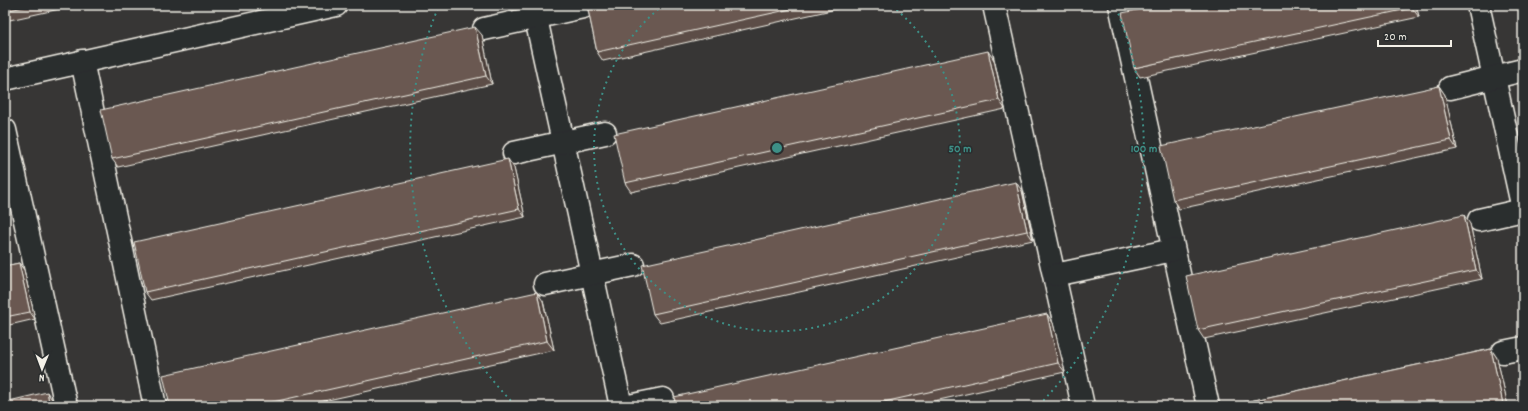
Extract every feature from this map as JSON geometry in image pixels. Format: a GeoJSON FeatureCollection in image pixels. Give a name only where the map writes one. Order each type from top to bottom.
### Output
{"type":"FeatureCollection","features":[{"type":"Feature","properties":{"kind":"lane"},"geometry":{"type":"LineString","coordinates":[[5,79],[336,5]]}},
{"type":"Feature","properties":{"kind":"lane"},"geometry":{"type":"LineString","coordinates":[[994,5],[1083,406]]}},
{"type":"Feature","properties":{"kind":"lane"},"geometry":{"type":"LineString","coordinates":[[1120,5],[1208,406]]}},
{"type":"Feature","properties":{"kind":"lane"},"geometry":{"type":"LineString","coordinates":[[1478,5],[1523,209],[1479,220]]}},
{"type":"Feature","properties":{"kind":"lane"},"geometry":{"type":"LineString","coordinates":[[484,28],[535,11],[583,7]]}},
{"type":"Feature","properties":{"kind":"lane"},"geometry":{"type":"LineString","coordinates":[[535,11],[621,406]]}},
{"type":"Feature","properties":{"kind":"lane"},"geometry":{"type":"LineString","coordinates":[[82,61],[155,406]]}},
{"type":"Feature","properties":{"kind":"lane"},"geometry":{"type":"LineString","coordinates":[[1450,88],[1523,70]]}},
{"type":"Feature","properties":{"kind":"lane"},"geometry":{"type":"LineString","coordinates":[[5,130],[66,406]]}},
{"type":"Feature","properties":{"kind":"lane"},"geometry":{"type":"LineString","coordinates":[[514,153],[605,133]]}},
{"type":"Feature","properties":{"kind":"lane"},"geometry":{"type":"LineString","coordinates":[[1055,275],[1173,250]]}},
{"type":"Feature","properties":{"kind":"lane"},"geometry":{"type":"LineString","coordinates":[[545,284],[633,265]]}},
{"type":"Feature","properties":{"kind":"lane"},"geometry":{"type":"LineString","coordinates":[[629,406],[663,399]]}},
{"type":"Feature","properties":{"kind":"building"},"geometry":{"type":"Polygon","coordinates":[[[5,5],[33,5],[5,11],[5,5]]]}},
{"type":"Feature","properties":{"kind":"building"},"geometry":{"type":"Polygon","coordinates":[[[587,5],[809,5],[597,52],[587,5]]]}},
{"type":"Feature","properties":{"kind":"building"},"geometry":{"type":"Polygon","coordinates":[[[1162,5],[1412,5],[1412,8],[1134,68],[1122,13],[1162,5]]]}},
{"type":"Feature","properties":{"kind":"building"},"geometry":{"type":"Polygon","coordinates":[[[475,27],[486,76],[112,159],[101,110],[475,27]]]}},
{"type":"Feature","properties":{"kind":"building"},"geometry":{"type":"Polygon","coordinates":[[[988,51],[999,100],[625,183],[614,134],[988,51]]]}},
{"type":"Feature","properties":{"kind":"building"},"geometry":{"type":"Polygon","coordinates":[[[1439,86],[1451,140],[1173,200],[1161,146],[1439,86]]]}},
{"type":"Feature","properties":{"kind":"building"},"geometry":{"type":"Polygon","coordinates":[[[508,159],[519,209],[145,292],[134,242],[508,159]]]}},
{"type":"Feature","properties":{"kind":"building"},"geometry":{"type":"Polygon","coordinates":[[[1016,182],[1027,231],[653,314],[642,265],[1016,182]]]}},
{"type":"Feature","properties":{"kind":"building"},"geometry":{"type":"Polygon","coordinates":[[[1464,215],[1476,270],[1198,330],[1186,276],[1464,215]]]}},
{"type":"Feature","properties":{"kind":"building"},"geometry":{"type":"Polygon","coordinates":[[[19,263],[30,312],[5,317],[5,266],[19,263]]]}},
{"type":"Feature","properties":{"kind":"building"},"geometry":{"type":"Polygon","coordinates":[[[537,292],[547,341],[255,406],[170,406],[163,375],[537,292]]]}},
{"type":"Feature","properties":{"kind":"building"},"geometry":{"type":"Polygon","coordinates":[[[1047,314],[1058,363],[866,406],[676,406],[674,397],[1047,314]]]}},
{"type":"Feature","properties":{"kind":"building"},"geometry":{"type":"Polygon","coordinates":[[[1491,349],[1503,404],[1492,406],[1227,406],[1491,349]]]}},
{"type":"Feature","properties":{"kind":"building"},"geometry":{"type":"Polygon","coordinates":[[[47,392],[50,406],[5,406],[5,402],[47,392]]]}}]}
